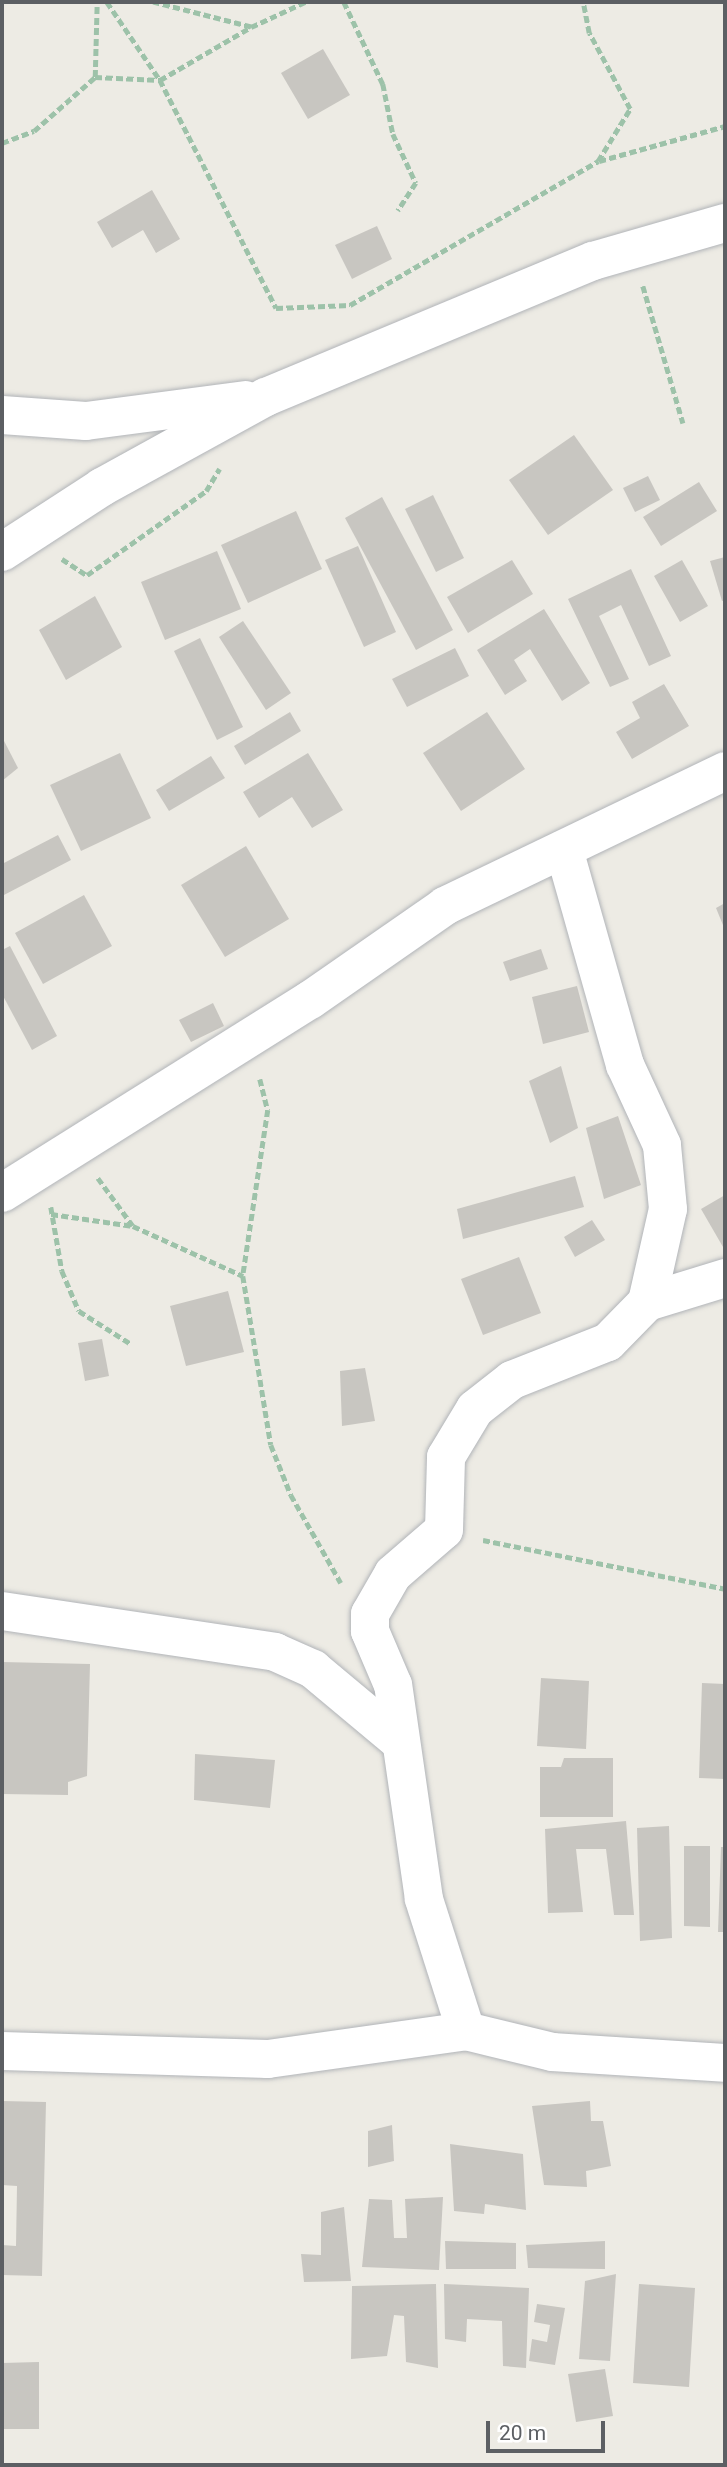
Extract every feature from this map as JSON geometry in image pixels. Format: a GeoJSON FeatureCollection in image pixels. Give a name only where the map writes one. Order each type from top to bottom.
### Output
{"type":"FeatureCollection","features":[{"type":"Feature","properties":{"kind":"street"},"geometry":{"type":"LineString","coordinates":[[12,546],[250,406],[635,248],[725,223]]}},
{"type":"Feature","properties":{"kind":"street"},"geometry":{"type":"LineString","coordinates":[[2,415],[86,421],[250,406]]}},
{"type":"Feature","properties":{"kind":"street"},"geometry":{"type":"LineString","coordinates":[[2,1193],[250,1037],[444,906],[725,771]]}},
{"type":"Feature","properties":{"kind":"street"},"geometry":{"type":"LineString","coordinates":[[564,849],[625,1065],[662,1145],[668,1209],[647,1302]]}},
{"type":"Feature","properties":{"kind":"street"},"geometry":{"type":"LineString","coordinates":[[466,2031],[424,1899],[398,1740],[390,1671],[369,1622],[393,1574],[439,1536],[446,1523],[441,1480],[446,1457],[475,1409],[512,1380],[608,1342],[647,1302],[725,1278]]}},
{"type":"Feature","properties":{"kind":"street"},"geometry":{"type":"LineString","coordinates":[[2,1611],[275,1652],[313,1669],[398,1740]]}},
{"type":"Feature","properties":{"kind":"street"},"geometry":{"type":"LineString","coordinates":[[2,2051],[268,2059],[466,2031],[563,2054],[725,2063]]}},
{"type":"Feature","properties":{"kind":"path"},"geometry":{"type":"LineString","coordinates":[[96,77],[97,2]]}},
{"type":"Feature","properties":{"kind":"path"},"geometry":{"type":"LineString","coordinates":[[107,2],[160,80],[276,307],[350,305],[598,161],[725,126]]}},
{"type":"Feature","properties":{"kind":"path"},"geometry":{"type":"LineString","coordinates":[[153,2],[251,27]]}},
{"type":"Feature","properties":{"kind":"path"},"geometry":{"type":"LineString","coordinates":[[2,144],[34,131],[96,77],[160,80],[251,27],[305,2]]}},
{"type":"Feature","properties":{"kind":"path"},"geometry":{"type":"LineString","coordinates":[[344,2],[383,84],[393,134],[416,183],[398,211]]}},
{"type":"Feature","properties":{"kind":"path"},"geometry":{"type":"LineString","coordinates":[[583,2],[589,33],[631,109],[598,161]]}},
{"type":"Feature","properties":{"kind":"path"},"geometry":{"type":"LineString","coordinates":[[635,248],[683,423]]}},
{"type":"Feature","properties":{"kind":"path"},"geometry":{"type":"LineString","coordinates":[[12,546],[87,575],[206,491],[228,454],[250,406]]}},
{"type":"Feature","properties":{"kind":"path"},"geometry":{"type":"LineString","coordinates":[[250,1037],[268,1110],[243,1276],[271,1445],[290,1495],[369,1622]]}},
{"type":"Feature","properties":{"kind":"path"},"geometry":{"type":"LineString","coordinates":[[131,1344],[79,1311],[62,1271],[52,1214],[54,1161],[111,1189],[133,1226]]}},
{"type":"Feature","properties":{"kind":"path"},"geometry":{"type":"LineString","coordinates":[[41,1216],[52,1214],[133,1226],[243,1276]]}},
{"type":"Feature","properties":{"kind":"path"},"geometry":{"type":"LineString","coordinates":[[439,1536],[545,1550],[725,1589]]}},
{"type":"Feature","properties":{"kind":"building"},"geometry":{"type":"Polygon","coordinates":[[[323,49],[350,95],[308,119],[281,73],[323,49]]]}},
{"type":"Feature","properties":{"kind":"building"},"geometry":{"type":"Polygon","coordinates":[[[152,190],[180,239],[156,253],[143,230],[112,248],[97,222],[152,190]]]}},
{"type":"Feature","properties":{"kind":"building"},"geometry":{"type":"Polygon","coordinates":[[[377,226],[392,259],[352,279],[335,245],[377,226]]]}},
{"type":"Feature","properties":{"kind":"building"},"geometry":{"type":"Polygon","coordinates":[[[574,435],[613,490],[548,535],[509,480],[574,435]]]}},
{"type":"Feature","properties":{"kind":"building"},"geometry":{"type":"Polygon","coordinates":[[[648,476],[660,500],[635,512],[623,488],[648,476]]]}},
{"type":"Feature","properties":{"kind":"building"},"geometry":{"type":"Polygon","coordinates":[[[699,482],[717,511],[661,546],[643,517],[699,482]]]}},
{"type":"Feature","properties":{"kind":"building"},"geometry":{"type":"Polygon","coordinates":[[[433,495],[464,558],[436,572],[405,509],[433,495]]]}},
{"type":"Feature","properties":{"kind":"building"},"geometry":{"type":"Polygon","coordinates":[[[382,497],[453,630],[416,650],[345,518],[382,497]]]}},
{"type":"Feature","properties":{"kind":"building"},"geometry":{"type":"Polygon","coordinates":[[[296,511],[322,569],[248,603],[221,545],[296,511]]]}},
{"type":"Feature","properties":{"kind":"building"},"geometry":{"type":"Polygon","coordinates":[[[358,546],[396,632],[364,647],[325,560],[358,546]]]}},
{"type":"Feature","properties":{"kind":"building"},"geometry":{"type":"Polygon","coordinates":[[[217,551],[241,609],[165,640],[141,582],[217,551]]]}},
{"type":"Feature","properties":{"kind":"building"},"geometry":{"type":"Polygon","coordinates":[[[725,557],[725,600],[722,601],[710,561],[725,557]]]}},
{"type":"Feature","properties":{"kind":"building"},"geometry":{"type":"Polygon","coordinates":[[[512,560],[533,594],[468,633],[447,597],[512,560]]]}},
{"type":"Feature","properties":{"kind":"building"},"geometry":{"type":"Polygon","coordinates":[[[682,560],[708,606],[680,622],[654,576],[682,560]]]}},
{"type":"Feature","properties":{"kind":"building"},"geometry":{"type":"Polygon","coordinates":[[[631,569],[671,656],[649,666],[621,605],[599,616],[629,679],[610,687],[568,599],[631,569]]]}},
{"type":"Feature","properties":{"kind":"building"},"geometry":{"type":"Polygon","coordinates":[[[95,596],[122,647],[66,680],[39,630],[95,596]]]}},
{"type":"Feature","properties":{"kind":"building"},"geometry":{"type":"Polygon","coordinates":[[[544,609],[590,683],[562,701],[530,649],[514,660],[527,681],[505,695],[477,650],[544,609]]]}},
{"type":"Feature","properties":{"kind":"building"},"geometry":{"type":"Polygon","coordinates":[[[243,621],[291,693],[266,710],[219,637],[243,621]]]}},
{"type":"Feature","properties":{"kind":"building"},"geometry":{"type":"Polygon","coordinates":[[[200,638],[243,727],[217,740],[174,651],[200,638]]]}},
{"type":"Feature","properties":{"kind":"building"},"geometry":{"type":"Polygon","coordinates":[[[455,648],[469,676],[407,707],[392,679],[455,648]]]}},
{"type":"Feature","properties":{"kind":"building"},"geometry":{"type":"Polygon","coordinates":[[[664,684],[689,726],[632,759],[616,732],[640,718],[632,702],[664,684]]]}},
{"type":"Feature","properties":{"kind":"building"},"geometry":{"type":"Polygon","coordinates":[[[290,712],[301,731],[245,765],[234,746],[290,712]]]}},
{"type":"Feature","properties":{"kind":"building"},"geometry":{"type":"Polygon","coordinates":[[[487,712],[525,769],[461,811],[423,753],[487,712]]]}},
{"type":"Feature","properties":{"kind":"building"},"geometry":{"type":"Polygon","coordinates":[[[2,737],[18,768],[2,781],[2,737]]]}},
{"type":"Feature","properties":{"kind":"building"},"geometry":{"type":"Polygon","coordinates":[[[120,753],[151,818],[81,851],[50,785],[120,753]]]}},
{"type":"Feature","properties":{"kind":"building"},"geometry":{"type":"Polygon","coordinates":[[[308,753],[343,810],[312,828],[292,797],[259,818],[243,792],[308,753]]]}},
{"type":"Feature","properties":{"kind":"building"},"geometry":{"type":"Polygon","coordinates":[[[211,756],[225,778],[169,811],[156,790],[211,756]]]}},
{"type":"Feature","properties":{"kind":"building"},"geometry":{"type":"Polygon","coordinates":[[[58,835],[71,860],[2,896],[2,864],[58,835]]]}},
{"type":"Feature","properties":{"kind":"building"},"geometry":{"type":"Polygon","coordinates":[[[246,846],[289,919],[225,957],[181,885],[246,846]]]}},
{"type":"Feature","properties":{"kind":"building"},"geometry":{"type":"Polygon","coordinates":[[[84,895],[112,946],[43,984],[15,933],[84,895]]]}},
{"type":"Feature","properties":{"kind":"building"},"geometry":{"type":"Polygon","coordinates":[[[725,903],[725,930],[716,908],[725,903]]]}},
{"type":"Feature","properties":{"kind":"building"},"geometry":{"type":"Polygon","coordinates":[[[10,946],[57,1036],[32,1050],[2,994],[2,950],[10,946]]]}},
{"type":"Feature","properties":{"kind":"building"},"geometry":{"type":"Polygon","coordinates":[[[541,949],[548,969],[510,981],[503,962],[541,949]]]}},
{"type":"Feature","properties":{"kind":"building"},"geometry":{"type":"Polygon","coordinates":[[[577,986],[589,1032],[543,1044],[532,997],[577,986]]]}},
{"type":"Feature","properties":{"kind":"building"},"geometry":{"type":"Polygon","coordinates":[[[213,1003],[224,1026],[191,1042],[179,1020],[213,1003]]]}},
{"type":"Feature","properties":{"kind":"building"},"geometry":{"type":"Polygon","coordinates":[[[561,1066],[578,1128],[550,1143],[529,1081],[561,1066]]]}},
{"type":"Feature","properties":{"kind":"building"},"geometry":{"type":"Polygon","coordinates":[[[618,1116],[641,1185],[604,1199],[586,1128],[618,1116]]]}},
{"type":"Feature","properties":{"kind":"building"},"geometry":{"type":"Polygon","coordinates":[[[575,1176],[584,1207],[463,1239],[457,1209],[575,1176]]]}},
{"type":"Feature","properties":{"kind":"building"},"geometry":{"type":"Polygon","coordinates":[[[725,1195],[725,1246],[723,1247],[701,1209],[725,1195]]]}},
{"type":"Feature","properties":{"kind":"building"},"geometry":{"type":"Polygon","coordinates":[[[592,1220],[605,1240],[575,1257],[564,1237],[592,1220]]]}},
{"type":"Feature","properties":{"kind":"building"},"geometry":{"type":"Polygon","coordinates":[[[519,1257],[541,1313],[483,1335],[461,1279],[519,1257]]]}},
{"type":"Feature","properties":{"kind":"building"},"geometry":{"type":"Polygon","coordinates":[[[228,1291],[244,1352],[186,1366],[170,1306],[228,1291]]]}},
{"type":"Feature","properties":{"kind":"building"},"geometry":{"type":"Polygon","coordinates":[[[102,1339],[109,1376],[85,1381],[78,1343],[102,1339]]]}},
{"type":"Feature","properties":{"kind":"building"},"geometry":{"type":"Polygon","coordinates":[[[365,1368],[375,1421],[342,1426],[340,1371],[365,1368]]]}},
{"type":"Feature","properties":{"kind":"building"},"geometry":{"type":"Polygon","coordinates":[[[2,1662],[90,1664],[87,1776],[68,1782],[68,1795],[2,1794],[2,1662]]]}},
{"type":"Feature","properties":{"kind":"building"},"geometry":{"type":"Polygon","coordinates":[[[541,1678],[589,1681],[586,1749],[537,1746],[541,1678]]]}},
{"type":"Feature","properties":{"kind":"building"},"geometry":{"type":"Polygon","coordinates":[[[702,1683],[725,1684],[725,1779],[699,1778],[702,1683]]]}},
{"type":"Feature","properties":{"kind":"building"},"geometry":{"type":"Polygon","coordinates":[[[195,1754],[275,1760],[270,1808],[194,1800],[195,1754]]]}},
{"type":"Feature","properties":{"kind":"building"},"geometry":{"type":"Polygon","coordinates":[[[564,1758],[613,1758],[613,1817],[540,1817],[540,1767],[561,1767],[564,1758]]]}},
{"type":"Feature","properties":{"kind":"building"},"geometry":{"type":"Polygon","coordinates":[[[626,1821],[634,1915],[614,1915],[606,1849],[576,1849],[583,1912],[548,1913],[545,1829],[626,1821]]]}},
{"type":"Feature","properties":{"kind":"building"},"geometry":{"type":"Polygon","coordinates":[[[669,1826],[672,1938],[640,1941],[637,1828],[669,1826]]]}},
{"type":"Feature","properties":{"kind":"building"},"geometry":{"type":"Polygon","coordinates":[[[684,1846],[710,1846],[710,1927],[684,1926],[684,1846]]]}},
{"type":"Feature","properties":{"kind":"building"},"geometry":{"type":"Polygon","coordinates":[[[721,1847],[725,1847],[725,1932],[718,1932],[721,1847]]]}},
{"type":"Feature","properties":{"kind":"building"},"geometry":{"type":"Polygon","coordinates":[[[2,2101],[46,2102],[42,2276],[2,2275],[2,2245],[16,2246],[17,2186],[2,2185],[2,2101]]]}},
{"type":"Feature","properties":{"kind":"building"},"geometry":{"type":"Polygon","coordinates":[[[590,2101],[591,2121],[603,2121],[611,2166],[586,2171],[587,2187],[544,2185],[532,2106],[590,2101]]]}},
{"type":"Feature","properties":{"kind":"building"},"geometry":{"type":"Polygon","coordinates":[[[392,2125],[394,2161],[368,2167],[368,2131],[392,2125]]]}},
{"type":"Feature","properties":{"kind":"building"},"geometry":{"type":"Polygon","coordinates":[[[450,2144],[523,2154],[526,2210],[485,2204],[484,2214],[454,2211],[450,2144]]]}},
{"type":"Feature","properties":{"kind":"building"},"geometry":{"type":"Polygon","coordinates":[[[443,2197],[439,2270],[362,2267],[369,2199],[392,2200],[394,2238],[407,2238],[405,2199],[443,2197]]]}},
{"type":"Feature","properties":{"kind":"building"},"geometry":{"type":"Polygon","coordinates":[[[344,2207],[351,2281],[304,2282],[301,2254],[321,2255],[321,2212],[344,2207]]]}},
{"type":"Feature","properties":{"kind":"building"},"geometry":{"type":"Polygon","coordinates":[[[445,2241],[516,2243],[516,2269],[446,2269],[445,2241]]]}},
{"type":"Feature","properties":{"kind":"building"},"geometry":{"type":"Polygon","coordinates":[[[605,2241],[605,2269],[528,2268],[526,2245],[605,2241]]]}},
{"type":"Feature","properties":{"kind":"building"},"geometry":{"type":"Polygon","coordinates":[[[616,2274],[610,2361],[579,2359],[585,2281],[616,2274]]]}},
{"type":"Feature","properties":{"kind":"building"},"geometry":{"type":"Polygon","coordinates":[[[436,2284],[438,2368],[406,2362],[404,2316],[394,2315],[387,2356],[351,2359],[352,2286],[436,2284]]]}},
{"type":"Feature","properties":{"kind":"building"},"geometry":{"type":"Polygon","coordinates":[[[444,2284],[529,2288],[526,2368],[503,2366],[502,2321],[467,2319],[466,2342],[445,2339],[444,2284]]]}},
{"type":"Feature","properties":{"kind":"building"},"geometry":{"type":"Polygon","coordinates":[[[639,2284],[695,2288],[689,2387],[633,2383],[639,2284]]]}},
{"type":"Feature","properties":{"kind":"building"},"geometry":{"type":"Polygon","coordinates":[[[537,2304],[565,2308],[555,2365],[529,2361],[532,2339],[547,2342],[550,2325],[534,2322],[537,2304]]]}},
{"type":"Feature","properties":{"kind":"building"},"geometry":{"type":"Polygon","coordinates":[[[39,2362],[39,2429],[2,2429],[2,2363],[39,2362]]]}},
{"type":"Feature","properties":{"kind":"building"},"geometry":{"type":"Polygon","coordinates":[[[605,2369],[613,2416],[576,2422],[568,2374],[605,2369]]]}}]}
